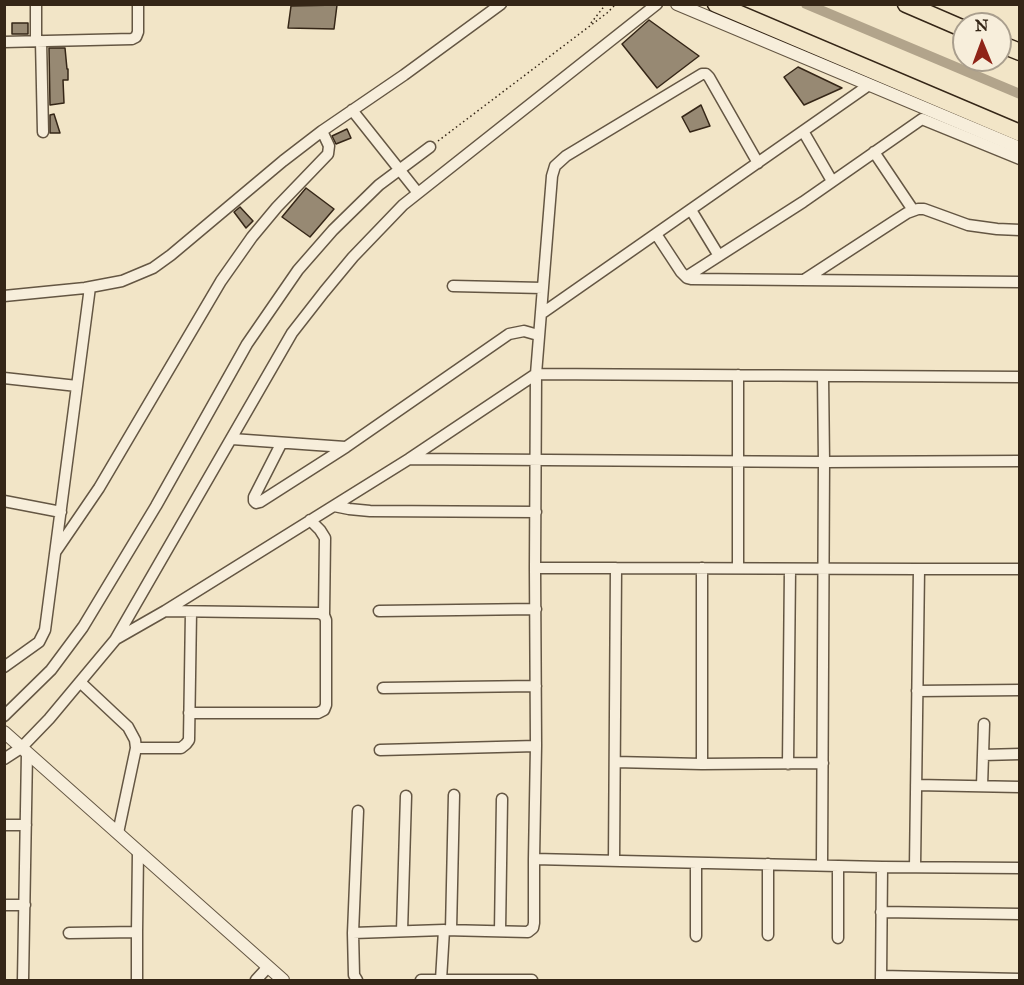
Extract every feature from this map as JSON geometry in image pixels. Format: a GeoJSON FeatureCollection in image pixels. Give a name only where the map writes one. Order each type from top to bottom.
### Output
{"type":"FeatureCollection","features":[{"type":"Feature","properties":{"kind":"highway"},"geometry":{"type":"LineString","coordinates":[[716,4],[1020,133]]}},
{"type":"Feature","properties":{"kind":"highway"},"geometry":{"type":"LineString","coordinates":[[906,4],[952,24]]}},
{"type":"Feature","properties":{"kind":"street"},"geometry":{"type":"LineString","coordinates":[[36,4],[44,132]]}},
{"type":"Feature","properties":{"kind":"street"},"geometry":{"type":"LineString","coordinates":[[4,42],[132,39],[138,32],[138,4]]}},
{"type":"Feature","properties":{"kind":"street"},"geometry":{"type":"LineString","coordinates":[[4,296],[90,287],[122,280],[153,268],[322,130],[501,4]]}},
{"type":"Feature","properties":{"kind":"street"},"geometry":{"type":"LineString","coordinates":[[4,759],[24,750],[115,640],[292,333],[412,186],[657,4]]}},
{"type":"Feature","properties":{"kind":"street"},"geometry":{"type":"LineString","coordinates":[[677,4],[1020,148]]}},
{"type":"Feature","properties":{"kind":"street"},"geometry":{"type":"LineString","coordinates":[[353,933],[448,930],[528,932],[533,928],[536,746],[536,374],[552,176],[555,166],[566,156],[698,76],[706,74],[758,163]]}},
{"type":"Feature","properties":{"kind":"street"},"geometry":{"type":"LineString","coordinates":[[541,314],[869,85]]}},
{"type":"Feature","properties":{"kind":"street"},"geometry":{"type":"LineString","coordinates":[[352,110],[412,186]]}},
{"type":"Feature","properties":{"kind":"street"},"geometry":{"type":"LineString","coordinates":[[686,277],[922,119],[1020,159]]}},
{"type":"Feature","properties":{"kind":"street"},"geometry":{"type":"LineString","coordinates":[[56,551],[99,488],[221,281],[277,207],[328,154],[329,146],[322,130]]}},
{"type":"Feature","properties":{"kind":"street"},"geometry":{"type":"LineString","coordinates":[[803,131],[832,181]]}},
{"type":"Feature","properties":{"kind":"street"},"geometry":{"type":"LineString","coordinates":[[4,716],[51,670],[83,627],[156,506],[247,344],[298,270],[333,230],[379,185],[430,147]]}},
{"type":"Feature","properties":{"kind":"street"},"geometry":{"type":"LineString","coordinates":[[874,152],[913,210]]}},
{"type":"Feature","properties":{"kind":"street"},"geometry":{"type":"LineString","coordinates":[[803,280],[913,210],[924,209],[977,226],[1020,230]]}},
{"type":"Feature","properties":{"kind":"street"},"geometry":{"type":"LineString","coordinates":[[691,210],[719,256]]}},
{"type":"Feature","properties":{"kind":"street"},"geometry":{"type":"LineString","coordinates":[[656,234],[681,272],[691,279],[1020,282]]}},
{"type":"Feature","properties":{"kind":"street"},"geometry":{"type":"LineString","coordinates":[[453,286],[543,288]]}},
{"type":"Feature","properties":{"kind":"street"},"geometry":{"type":"LineString","coordinates":[[4,667],[39,642],[45,630],[90,287]]}},
{"type":"Feature","properties":{"kind":"street"},"geometry":{"type":"LineString","coordinates":[[281,444],[254,497],[256,503],[346,447],[509,334],[524,331],[538,335]]}},
{"type":"Feature","properties":{"kind":"street"},"geometry":{"type":"LineString","coordinates":[[115,640],[165,612],[409,459],[536,374],[1020,377]]}},
{"type":"Feature","properties":{"kind":"street"},"geometry":{"type":"LineString","coordinates":[[738,375],[738,568]]}},
{"type":"Feature","properties":{"kind":"street"},"geometry":{"type":"LineString","coordinates":[[822,865],[825,462],[823,376]]}},
{"type":"Feature","properties":{"kind":"street"},"geometry":{"type":"LineString","coordinates":[[4,378],[77,386]]}},
{"type":"Feature","properties":{"kind":"street"},"geometry":{"type":"LineString","coordinates":[[232,439],[346,447]]}},
{"type":"Feature","properties":{"kind":"street"},"geometry":{"type":"LineString","coordinates":[[409,459],[1020,461]]}},
{"type":"Feature","properties":{"kind":"street"},"geometry":{"type":"LineString","coordinates":[[4,501],[61,512]]}},
{"type":"Feature","properties":{"kind":"street"},"geometry":{"type":"LineString","coordinates":[[334,506],[370,511],[536,512]]}},
{"type":"Feature","properties":{"kind":"street"},"geometry":{"type":"LineString","coordinates":[[189,713],[318,713],[324,710],[326,705],[325,538],[310,520]]}},
{"type":"Feature","properties":{"kind":"street"},"geometry":{"type":"LineString","coordinates":[[535,568],[1020,569]]}},
{"type":"Feature","properties":{"kind":"street"},"geometry":{"type":"LineString","coordinates":[[614,861],[616,568]]}},
{"type":"Feature","properties":{"kind":"street"},"geometry":{"type":"LineString","coordinates":[[702,568],[702,764]]}},
{"type":"Feature","properties":{"kind":"street"},"geometry":{"type":"LineString","coordinates":[[788,764],[790,568]]}},
{"type":"Feature","properties":{"kind":"street"},"geometry":{"type":"LineString","coordinates":[[915,867],[919,569]]}},
{"type":"Feature","properties":{"kind":"street"},"geometry":{"type":"LineString","coordinates":[[379,611],[536,609]]}},
{"type":"Feature","properties":{"kind":"street"},"geometry":{"type":"LineString","coordinates":[[165,612],[319,613],[324,615]]}},
{"type":"Feature","properties":{"kind":"street"},"geometry":{"type":"LineString","coordinates":[[136,748],[181,748],[189,740],[191,612]]}},
{"type":"Feature","properties":{"kind":"street"},"geometry":{"type":"LineString","coordinates":[[80,682],[128,727],[135,740],[136,748],[118,833]]}},
{"type":"Feature","properties":{"kind":"street"},"geometry":{"type":"LineString","coordinates":[[383,688],[536,686]]}},
{"type":"Feature","properties":{"kind":"street"},"geometry":{"type":"LineString","coordinates":[[917,691],[1020,690]]}},
{"type":"Feature","properties":{"kind":"street"},"geometry":{"type":"LineString","coordinates":[[982,786],[984,724]]}},
{"type":"Feature","properties":{"kind":"street"},"geometry":{"type":"LineString","coordinates":[[7,734],[284,981]]}},
{"type":"Feature","properties":{"kind":"street"},"geometry":{"type":"LineString","coordinates":[[380,750],[536,746]]}},
{"type":"Feature","properties":{"kind":"street"},"geometry":{"type":"LineString","coordinates":[[23,981],[26,825],[24,750]]}},
{"type":"Feature","properties":{"kind":"street"},"geometry":{"type":"LineString","coordinates":[[983,755],[1020,754]]}},
{"type":"Feature","properties":{"kind":"street"},"geometry":{"type":"LineString","coordinates":[[615,762],[822,763]]}},
{"type":"Feature","properties":{"kind":"street"},"geometry":{"type":"LineString","coordinates":[[916,785],[1020,787]]}},
{"type":"Feature","properties":{"kind":"street"},"geometry":{"type":"LineString","coordinates":[[441,980],[448,930],[454,795]]}},
{"type":"Feature","properties":{"kind":"street"},"geometry":{"type":"LineString","coordinates":[[402,931],[406,796]]}},
{"type":"Feature","properties":{"kind":"street"},"geometry":{"type":"LineString","coordinates":[[500,931],[502,799]]}},
{"type":"Feature","properties":{"kind":"street"},"geometry":{"type":"LineString","coordinates":[[357,981],[354,975],[353,933],[358,811]]}},
{"type":"Feature","properties":{"kind":"street"},"geometry":{"type":"LineString","coordinates":[[4,825],[26,825]]}},
{"type":"Feature","properties":{"kind":"street"},"geometry":{"type":"LineString","coordinates":[[137,981],[138,852]]}},
{"type":"Feature","properties":{"kind":"street"},"geometry":{"type":"LineString","coordinates":[[534,859],[1020,868]]}},
{"type":"Feature","properties":{"kind":"street"},"geometry":{"type":"LineString","coordinates":[[696,863],[696,936]]}},
{"type":"Feature","properties":{"kind":"street"},"geometry":{"type":"LineString","coordinates":[[768,864],[768,935]]}},
{"type":"Feature","properties":{"kind":"street"},"geometry":{"type":"LineString","coordinates":[[837,938],[838,866]]}},
{"type":"Feature","properties":{"kind":"street"},"geometry":{"type":"LineString","coordinates":[[882,867],[881,978],[1020,979]]}},
{"type":"Feature","properties":{"kind":"street"},"geometry":{"type":"LineString","coordinates":[[4,905],[25,905]]}},
{"type":"Feature","properties":{"kind":"street"},"geometry":{"type":"LineString","coordinates":[[881,912],[1020,914]]}},
{"type":"Feature","properties":{"kind":"street"},"geometry":{"type":"LineString","coordinates":[[69,933],[137,932]]}},
{"type":"Feature","properties":{"kind":"street"},"geometry":{"type":"LineString","coordinates":[[256,981],[268,967]]}},
{"type":"Feature","properties":{"kind":"street"},"geometry":{"type":"LineString","coordinates":[[421,981],[532,981]]}},
{"type":"Feature","properties":{"kind":"path"},"geometry":{"type":"LineString","coordinates":[[589,26],[606,4]]}},
{"type":"Feature","properties":{"kind":"path"},"geometry":{"type":"LineString","coordinates":[[430,147],[616,4]]}},
{"type":"Feature","properties":{"kind":"building"},"geometry":{"type":"Polygon","coordinates":[[[337,5],[334,29],[288,28],[291,6],[337,5]]]}},
{"type":"Feature","properties":{"kind":"building"},"geometry":{"type":"Polygon","coordinates":[[[649,20],[699,56],[657,88],[622,44],[649,20]]]}},
{"type":"Feature","properties":{"kind":"building"},"geometry":{"type":"Polygon","coordinates":[[[12,23],[28,23],[28,34],[12,34],[12,23]]]}},
{"type":"Feature","properties":{"kind":"building"},"geometry":{"type":"Polygon","coordinates":[[[49,48],[65,48],[68,69],[68,80],[63,80],[64,103],[50,105],[49,48]]]}},
{"type":"Feature","properties":{"kind":"building"},"geometry":{"type":"Polygon","coordinates":[[[798,67],[842,88],[804,105],[784,77],[798,67]]]}},
{"type":"Feature","properties":{"kind":"building"},"geometry":{"type":"Polygon","coordinates":[[[701,105],[710,126],[690,132],[682,117],[701,105]]]}},
{"type":"Feature","properties":{"kind":"building"},"geometry":{"type":"Polygon","coordinates":[[[54,114],[60,133],[50,133],[50,115],[54,114]]]}},
{"type":"Feature","properties":{"kind":"building"},"geometry":{"type":"Polygon","coordinates":[[[347,129],[351,138],[336,144],[332,136],[347,129]]]}},
{"type":"Feature","properties":{"kind":"building"},"geometry":{"type":"Polygon","coordinates":[[[306,188],[334,209],[310,237],[282,217],[306,188]]]}},
{"type":"Feature","properties":{"kind":"building"},"geometry":{"type":"Polygon","coordinates":[[[240,207],[253,221],[246,228],[234,212],[240,207]]]}},
{"type":"Feature","properties":{"kind":"waterway"},"geometry":{"type":"LineString","coordinates":[[806,4],[1020,94]]}}]}
